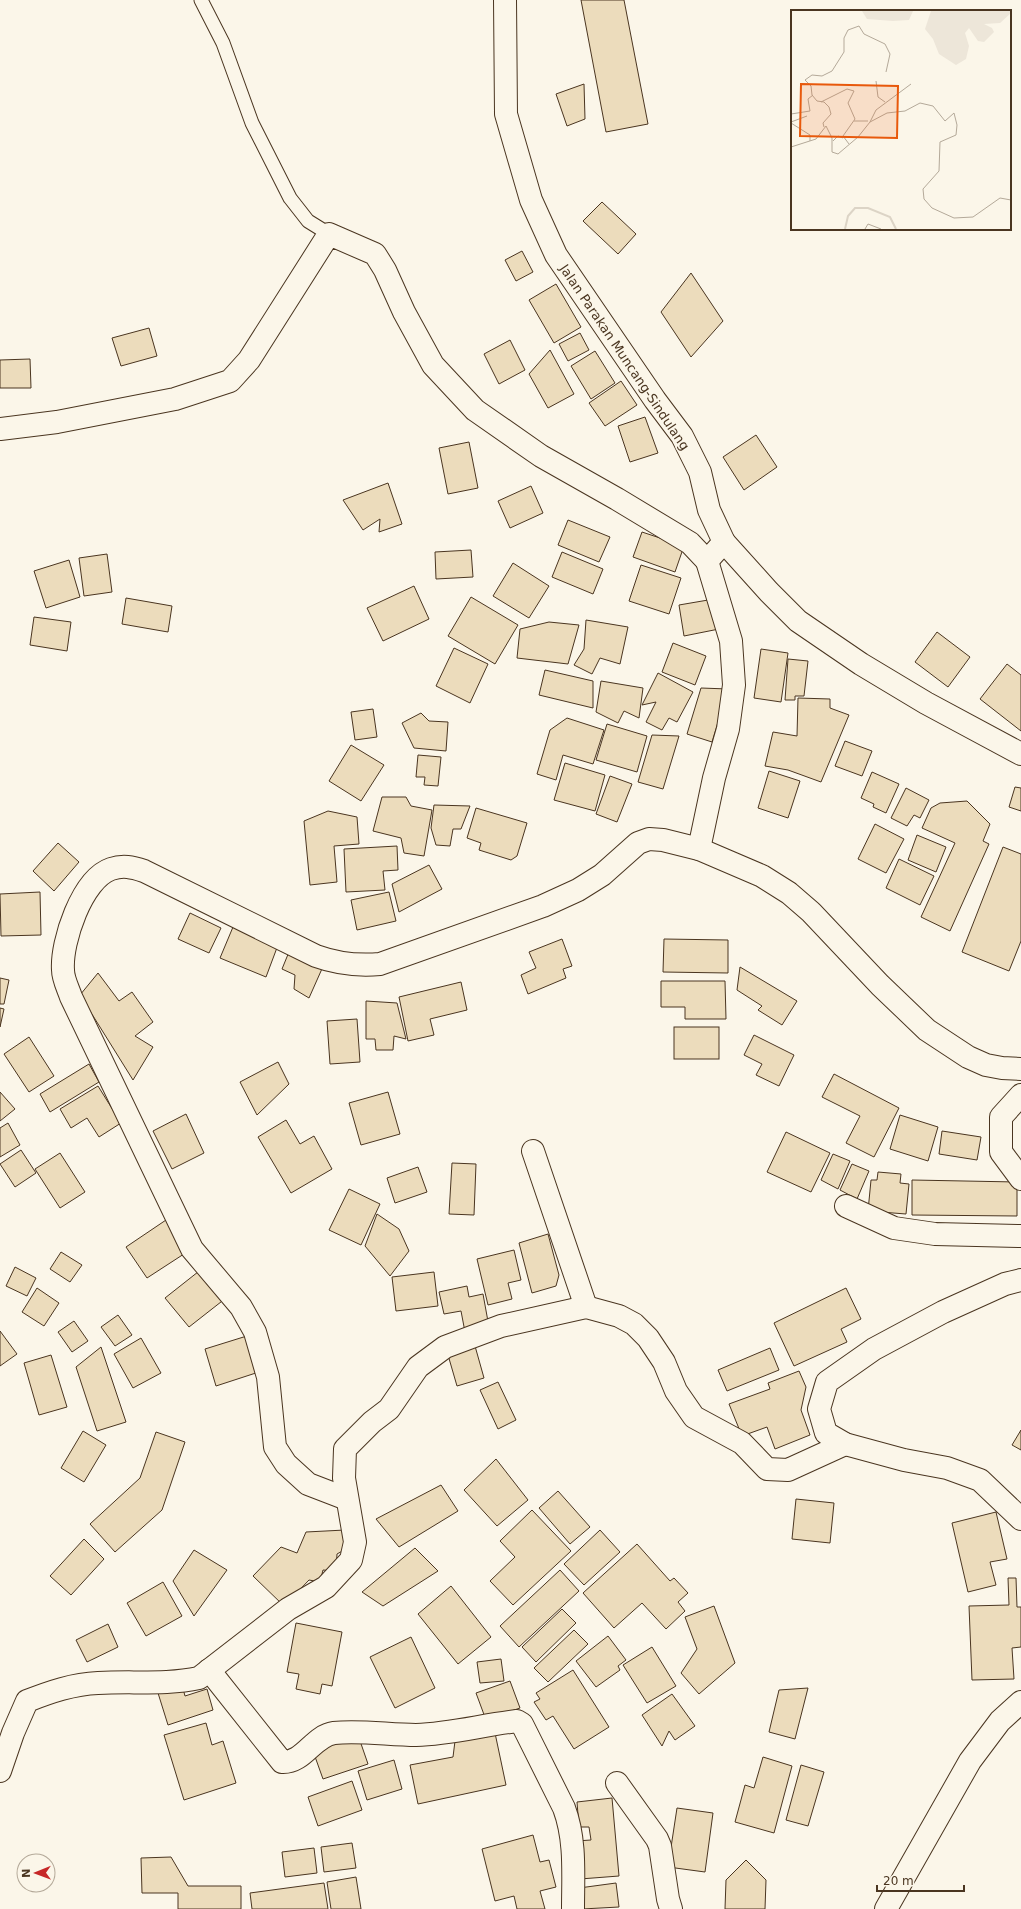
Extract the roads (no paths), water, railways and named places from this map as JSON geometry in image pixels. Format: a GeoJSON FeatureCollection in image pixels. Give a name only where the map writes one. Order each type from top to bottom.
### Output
{"type":"FeatureCollection","features":[{"type":"Feature","properties":{"kind":"street","name":"Jalan Parakan Muncang-Sindulang"},"geometry":{"type":"LineString","coordinates":[[505,0],[506,114],[531,200],[556,255],[646,388],[682,436],[700,472],[709,510],[724,542],[769,592],[798,621],[861,664],[926,703],[1021,754]]}},
{"type":"Feature","properties":{"kind":"street"},"geometry":{"type":"LineString","coordinates":[[0,429],[57,422],[175,399],[230,381],[249,360],[329,234],[375,254],[385,270],[404,312],[433,364],[475,410],[541,456],[690,543],[707,561],[731,642],[734,685],[728,729],[714,778],[699,849]]}},
{"type":"Feature","properties":{"kind":"street"},"geometry":{"type":"LineString","coordinates":[[707,561],[724,542]]}},
{"type":"Feature","properties":{"kind":"street"},"geometry":{"type":"LineString","coordinates":[[347,1499],[308,1484],[286,1464],[275,1447],[268,1377],[255,1332],[241,1307],[192,1249],[71,996],[62,972],[63,952],[68,929],[76,911],[92,884],[110,870],[128,866],[144,870],[316,956],[336,963],[358,966],[380,964],[544,906],[590,882],[602,874],[638,843],[649,839],[663,840],[699,849],[762,876],[789,893],[811,912],[880,985],[933,1034],[968,1057],[986,1065],[1021,1069]]}},
{"type":"Feature","properties":{"kind":"street"},"geometry":{"type":"LineString","coordinates":[[1021,1095],[1001,1117],[1001,1152],[1021,1179]]}},
{"type":"Feature","properties":{"kind":"street"},"geometry":{"type":"LineString","coordinates":[[533,1151],[586,1307]]}},
{"type":"Feature","properties":{"kind":"street"},"geometry":{"type":"LineString","coordinates":[[846,1206],[894,1228],[935,1234],[1021,1236]]}},
{"type":"Feature","properties":{"kind":"street"},"geometry":{"type":"LineString","coordinates":[[1021,1280],[1005,1284],[936,1316],[874,1349],[827,1382],[819,1409],[826,1433],[845,1444],[904,1460],[947,1468],[980,1480],[1021,1519]]}},
{"type":"Feature","properties":{"kind":"street"},"geometry":{"type":"LineString","coordinates":[[0,1771],[13,1733],[27,1701],[54,1690],[96,1683],[182,1682],[199,1678],[288,1609],[326,1587],[351,1560],[355,1542],[344,1478],[345,1448],[388,1409],[418,1367],[445,1347],[501,1326],[586,1307],[619,1316],[634,1324],[648,1338],[664,1362],[676,1391],[694,1418],[742,1443],[768,1469],[788,1470],[845,1444]]}},
{"type":"Feature","properties":{"kind":"street"},"geometry":{"type":"LineString","coordinates":[[209,1670],[282,1762],[294,1761],[322,1737],[335,1733],[415,1735],[517,1721],[522,1724],[569,1821],[572,1846],[573,1909]]}},
{"type":"Feature","properties":{"kind":"street"},"geometry":{"type":"LineString","coordinates":[[886,1909],[970,1760],[1000,1721],[1021,1702]]}},
{"type":"Feature","properties":{"kind":"street"},"geometry":{"type":"LineString","coordinates":[[617,1784],[657,1839],[660,1846],[668,1899],[672,1909]]}},
{"type":"Feature","properties":{"kind":"lane"},"geometry":{"type":"LineString","coordinates":[[201,0],[222,43],[252,124],[290,198],[308,221],[329,234]]}}]}
